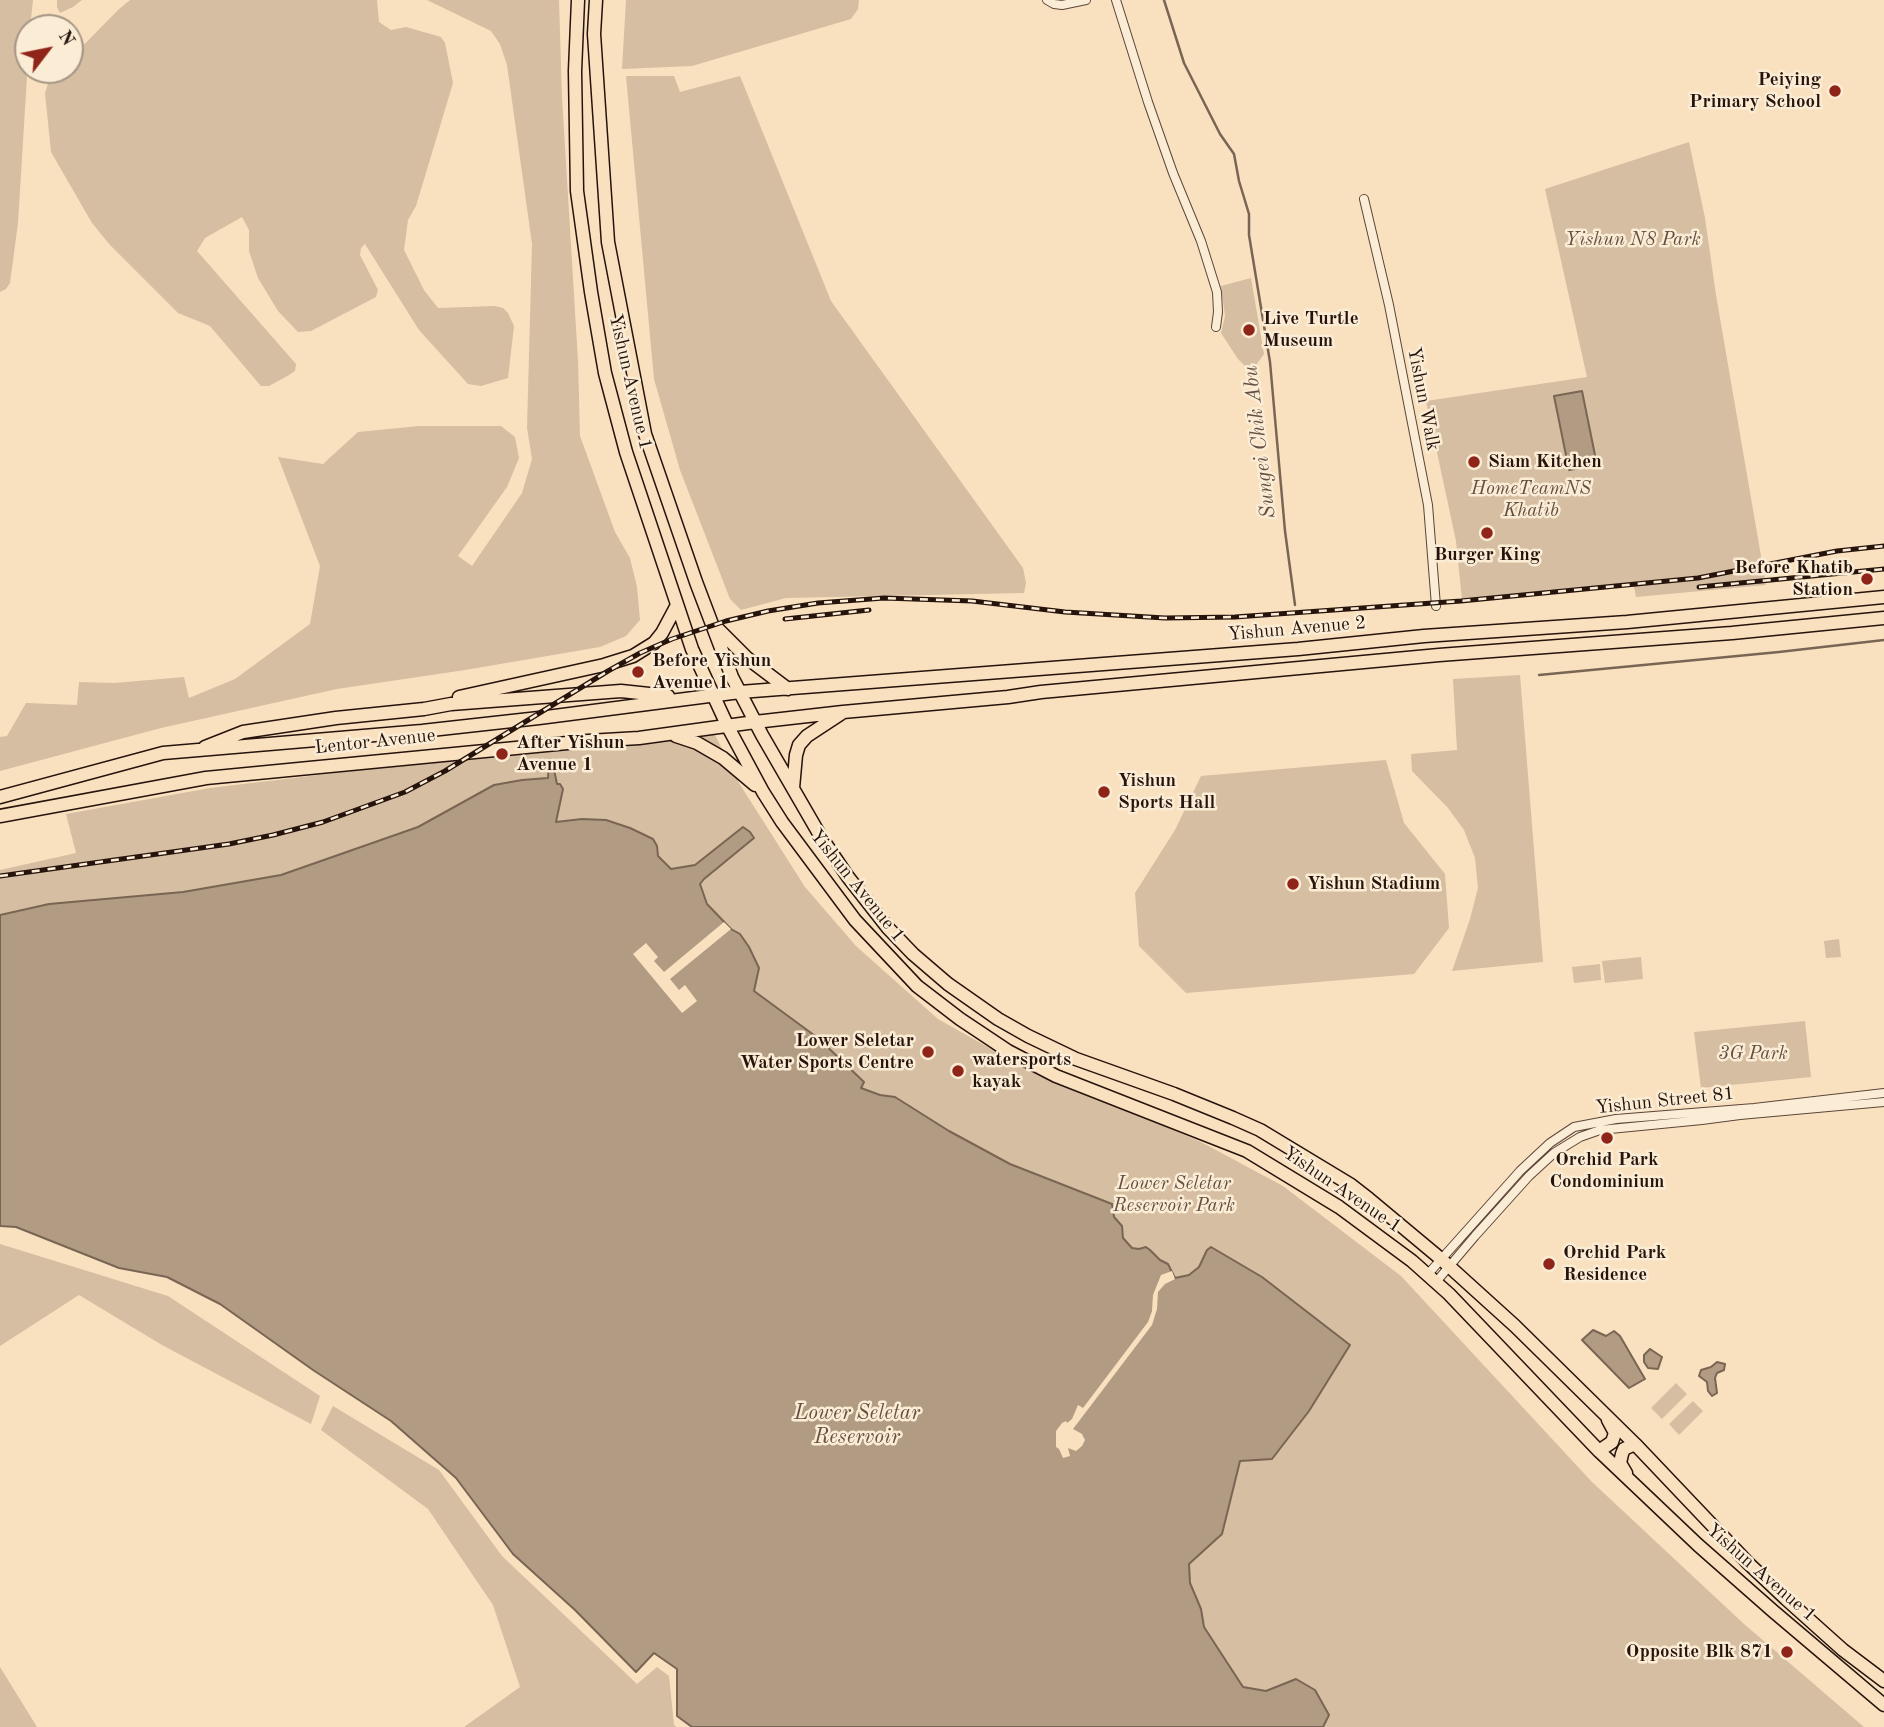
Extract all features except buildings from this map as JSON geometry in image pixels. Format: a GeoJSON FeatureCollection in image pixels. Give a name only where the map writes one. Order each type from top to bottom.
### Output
{"type":"FeatureCollection","features":[{"type":"Feature","properties":{"kind":"main road","name":"Yishun Avenue 1"},"geometry":{"type":"LineString","coordinates":[[578,0],[575,71],[577,191],[606,373],[626,452],[698,662],[728,727],[782,822],[855,920],[917,986],[1008,1051],[1056,1076],[1247,1151],[1339,1207],[1412,1261],[1432,1278],[1599,1451],[1698,1545],[1884,1705]]}},
{"type":"Feature","properties":{"kind":"main road","name":"Yishun Avenue 1"},"geometry":{"type":"LineString","coordinates":[[596,0],[594,34],[608,242],[645,434],[696,582],[740,692],[821,837],[848,877],[888,928],[913,954],[948,985],[998,1019],[1076,1059],[1174,1094],[1259,1130],[1351,1185],[1445,1263],[1515,1326],[1605,1413],[1758,1572],[1843,1650],[1884,1681]]}},
{"type":"Feature","properties":{"kind":"main road","name":"Yishun Avenue 2"},"geometry":{"type":"LineString","coordinates":[[713,695],[1109,665],[1424,636],[1627,622],[1884,597]]}},
{"type":"Feature","properties":{"kind":"main road"},"geometry":{"type":"LineString","coordinates":[[392,712],[633,656],[654,643],[677,605]]}},
{"type":"Feature","properties":{"kind":"main road"},"geometry":{"type":"LineString","coordinates":[[1761,610],[1771,612],[1776,620],[1763,630]]}},
{"type":"Feature","properties":{"kind":"main road","name":"Yishun Avenue 2"},"geometry":{"type":"LineString","coordinates":[[755,722],[1439,655],[1884,618]]}},
{"type":"Feature","properties":{"kind":"main road"},"geometry":{"type":"LineString","coordinates":[[712,623],[747,658],[788,689]]}},
{"type":"Feature","properties":{"kind":"main road"},"geometry":{"type":"LineString","coordinates":[[192,752],[243,732],[451,704],[621,691],[686,698]]}},
{"type":"Feature","properties":{"kind":"main road","name":"Lentor Avenue"},"geometry":{"type":"LineString","coordinates":[[0,797],[163,753],[539,718],[713,695]]}},
{"type":"Feature","properties":{"kind":"main road"},"geometry":{"type":"LineString","coordinates":[[793,788],[799,745],[807,736],[843,712]]}},
{"type":"Feature","properties":{"kind":"main road","name":"Lentor Avenue"},"geometry":{"type":"LineString","coordinates":[[0,816],[206,778],[639,738],[755,722]]}},
{"type":"Feature","properties":{"kind":"main road"},"geometry":{"type":"LineString","coordinates":[[672,734],[697,743],[723,758],[763,792]]}},
{"type":"Feature","properties":{"kind":"main road"},"geometry":{"type":"LineString","coordinates":[[855,920],[844,899],[845,895],[852,890],[863,895]]}},
{"type":"Feature","properties":{"kind":"main road"},"geometry":{"type":"LineString","coordinates":[[1599,1451],[1612,1442],[1615,1433],[1605,1413]]}},
{"type":"Feature","properties":{"kind":"main road"},"geometry":{"type":"LineString","coordinates":[[1629,1479],[1620,1463],[1624,1449],[1635,1444]]}},
{"type":"Feature","properties":{"kind":"street"},"geometry":{"type":"LineString","coordinates":[[1046,0],[1062,5],[1086,0]]}},
{"type":"Feature","properties":{"kind":"street"},"geometry":{"type":"LineString","coordinates":[[1116,0],[1147,103],[1201,241],[1217,292],[1216,327]]}},
{"type":"Feature","properties":{"kind":"street","name":"Yishun Walk"},"geometry":{"type":"LineString","coordinates":[[1364,199],[1389,305],[1428,506],[1436,606]]}},
{"type":"Feature","properties":{"kind":"street","name":"Yishun Street 81"},"geometry":{"type":"LineString","coordinates":[[1432,1278],[1520,1171],[1550,1143],[1574,1127],[1616,1119],[1754,1108],[1884,1093]]}},
{"type":"Feature","properties":{"kind":"street","name":"Yishun Street 81"},"geometry":{"type":"LineString","coordinates":[[1445,1263],[1529,1176],[1554,1153],[1580,1137],[1600,1130],[1884,1102]]}},
{"type":"Feature","properties":{"kind":"green space"},"geometry":{"type":"Polygon","coordinates":[[[0,0],[33,0],[32,14],[14,14],[14,84],[27,84],[18,223],[10,283],[0,292],[0,0]]]}},
{"type":"Feature","properties":{"kind":"green space"},"geometry":{"type":"Polygon","coordinates":[[[57,0],[82,0],[60,13],[57,0]]]}},
{"type":"Feature","properties":{"kind":"green space"},"geometry":{"type":"Polygon","coordinates":[[[130,0],[377,0],[379,22],[391,30],[406,27],[441,37],[445,43],[453,83],[416,206],[408,220],[404,250],[424,290],[438,308],[495,306],[508,313],[514,326],[508,378],[481,386],[468,384],[419,330],[365,244],[360,255],[378,290],[376,297],[311,331],[298,332],[278,311],[258,278],[249,251],[249,230],[242,217],[205,238],[197,251],[296,364],[295,371],[269,386],[261,386],[210,326],[178,313],[110,245],[92,223],[51,152],[45,93],[48,84],[84,84],[84,45],[130,0]]]}},
{"type":"Feature","properties":{"kind":"green space"},"geometry":{"type":"Polygon","coordinates":[[[427,0],[559,0],[580,436],[615,532],[630,558],[637,587],[640,620],[626,636],[600,647],[337,689],[161,728],[0,771],[0,737],[7,736],[26,703],[77,705],[79,682],[114,683],[184,677],[189,698],[235,679],[310,624],[320,566],[278,457],[323,464],[358,432],[419,426],[501,426],[515,437],[519,458],[507,487],[458,556],[472,566],[522,493],[532,459],[527,428],[532,244],[507,65],[500,44],[491,31],[427,0]]]}},
{"type":"Feature","properties":{"kind":"green space"},"geometry":{"type":"Polygon","coordinates":[[[626,0],[859,0],[858,9],[851,19],[692,66],[622,69],[626,0]]]}},
{"type":"Feature","properties":{"kind":"green space"},"geometry":{"type":"Polygon","coordinates":[[[626,76],[674,76],[680,92],[740,76],[831,301],[1023,568],[1026,583],[1024,593],[786,598],[741,610],[730,599],[680,470],[654,379],[626,76]]]}},
{"type":"Feature","properties":{"kind":"green space","name":"Yishun N8 Park"},"geometry":{"type":"Polygon","coordinates":[[[1689,142],[1705,218],[1766,585],[1636,597],[1634,587],[1607,586],[1462,600],[1456,541],[1426,401],[1587,377],[1545,189],[1689,142]]]}},
{"type":"Feature","properties":{"kind":"green space","name":"Live Turtle Museum"},"geometry":{"type":"Polygon","coordinates":[[[1251,278],[1264,354],[1251,372],[1238,359],[1221,333],[1225,316],[1221,286],[1251,278]]]}},
{"type":"Feature","properties":{"kind":"green space"},"geometry":{"type":"Polygon","coordinates":[[[1520,675],[1543,962],[1452,971],[1478,888],[1475,858],[1464,830],[1448,808],[1412,771],[1411,754],[1457,750],[1453,679],[1520,675]]]}},
{"type":"Feature","properties":{"kind":"green space","name":"Lower Seletar Reservoir Park"},"geometry":{"type":"Polygon","coordinates":[[[714,733],[739,783],[805,887],[856,946],[938,1019],[1007,1058],[1201,1142],[1283,1186],[1401,1276],[1592,1482],[1744,1624],[1864,1727],[1323,1727],[1329,1715],[1315,1690],[1266,1691],[1243,1687],[1204,1627],[1201,1609],[1190,1583],[1189,1564],[1222,1534],[1240,1460],[1350,1345],[1262,1277],[1212,1247],[1206,1251],[1199,1267],[1189,1275],[1175,1279],[1168,1264],[1146,1247],[1132,1248],[1123,1238],[1122,1226],[1114,1217],[1111,1204],[1010,1164],[949,1131],[895,1097],[861,1088],[864,1081],[818,1038],[754,991],[759,967],[740,934],[731,929],[707,904],[695,866],[671,870],[658,856],[657,846],[630,828],[606,820],[582,819],[555,823],[563,789],[557,784],[550,759],[549,778],[495,785],[418,827],[281,875],[183,892],[49,904],[0,915],[0,870],[76,853],[66,814],[210,788],[544,748],[714,733]]]}},
{"type":"Feature","properties":{"kind":"green space","name":"Yishun Stadium"},"geometry":{"type":"Polygon","coordinates":[[[1386,760],[1404,823],[1445,874],[1449,928],[1414,974],[1186,993],[1139,946],[1135,893],[1175,830],[1201,776],[1386,760]]]}},
{"type":"Feature","properties":{"kind":"green space"},"geometry":{"type":"Polygon","coordinates":[[[1839,939],[1841,957],[1826,958],[1824,941],[1839,939]]]}},
{"type":"Feature","properties":{"kind":"green space"},"geometry":{"type":"Polygon","coordinates":[[[1641,957],[1643,979],[1605,983],[1602,961],[1641,957]]]}},
{"type":"Feature","properties":{"kind":"green space"},"geometry":{"type":"Polygon","coordinates":[[[1600,964],[1601,980],[1574,983],[1572,967],[1600,964]]]}},
{"type":"Feature","properties":{"kind":"green space","name":"3G Park"},"geometry":{"type":"Polygon","coordinates":[[[1805,1021],[1811,1077],[1701,1088],[1694,1032],[1805,1021]]]}},
{"type":"Feature","properties":{"kind":"green space"},"geometry":{"type":"Polygon","coordinates":[[[0,1244],[168,1296],[320,1396],[311,1424],[162,1345],[79,1295],[0,1346],[0,1244]]]}},
{"type":"Feature","properties":{"kind":"green space"},"geometry":{"type":"Polygon","coordinates":[[[1676,1383],[1687,1394],[1662,1419],[1651,1408],[1676,1383]]]}},
{"type":"Feature","properties":{"kind":"green space"},"geometry":{"type":"Polygon","coordinates":[[[1693,1401],[1703,1411],[1679,1435],[1669,1424],[1693,1401]]]}},
{"type":"Feature","properties":{"kind":"green space"},"geometry":{"type":"Polygon","coordinates":[[[333,1406],[439,1470],[502,1556],[637,1684],[657,1667],[669,1676],[674,1725],[677,1727],[464,1727],[520,1687],[493,1605],[428,1509],[321,1430],[333,1406]]]}},
{"type":"Feature","properties":{"kind":"green space"},"geometry":{"type":"Polygon","coordinates":[[[0,1667],[37,1727],[0,1727],[0,1667]]]}},
{"type":"Feature","properties":{"kind":"water"},"geometry":{"type":"Polygon","coordinates":[[[1582,391],[1597,465],[1569,470],[1554,396],[1582,391]]]}},
{"type":"Feature","properties":{"kind":"water","name":"Lower Seletar Reservoir"},"geometry":{"type":"Polygon","coordinates":[[[549,759],[552,760],[557,784],[563,789],[556,822],[606,820],[630,828],[653,839],[658,856],[671,869],[695,865],[743,827],[750,832],[754,838],[700,884],[707,904],[731,929],[740,934],[749,947],[759,968],[754,991],[818,1038],[864,1082],[861,1088],[895,1097],[949,1131],[1010,1164],[1112,1204],[1114,1217],[1122,1226],[1123,1238],[1132,1248],[1146,1247],[1150,1250],[1168,1264],[1175,1278],[1189,1275],[1199,1267],[1211,1247],[1262,1277],[1350,1345],[1309,1411],[1272,1459],[1240,1461],[1222,1534],[1189,1564],[1190,1583],[1201,1609],[1204,1627],[1243,1687],[1266,1691],[1296,1679],[1315,1690],[1329,1715],[1323,1727],[692,1727],[677,1716],[677,1669],[654,1653],[636,1672],[575,1610],[513,1554],[456,1478],[391,1421],[220,1304],[167,1277],[119,1268],[16,1227],[0,1226],[0,915],[49,904],[183,892],[281,875],[418,827],[494,785],[548,778],[549,759]]]}},
{"type":"Feature","properties":{"kind":"water"},"geometry":{"type":"Polygon","coordinates":[[[1593,1330],[1606,1336],[1614,1331],[1620,1336],[1645,1379],[1629,1388],[1582,1340],[1593,1330]]]}},
{"type":"Feature","properties":{"kind":"water"},"geometry":{"type":"Polygon","coordinates":[[[1650,1349],[1662,1357],[1658,1369],[1648,1368],[1644,1362],[1644,1355],[1650,1349]]]}},
{"type":"Feature","properties":{"kind":"water"},"geometry":{"type":"Polygon","coordinates":[[[1717,1362],[1725,1364],[1724,1370],[1717,1373],[1717,1393],[1712,1396],[1707,1382],[1699,1376],[1701,1370],[1717,1362]]]}},
{"type":"Feature","properties":{"kind":"pier"},"geometry":{"type":"Polygon","coordinates":[[[724,922],[731,929],[670,979],[679,990],[685,985],[697,1001],[682,1013],[633,954],[646,943],[658,957],[654,961],[664,972],[724,922]]]}},
{"type":"Feature","properties":{"kind":"pier"},"geometry":{"type":"Polygon","coordinates":[[[1172,1271],[1175,1279],[1165,1284],[1158,1292],[1152,1325],[1073,1429],[1082,1434],[1085,1440],[1082,1446],[1076,1451],[1068,1448],[1070,1456],[1063,1458],[1056,1447],[1056,1431],[1062,1423],[1072,1419],[1078,1405],[1083,1408],[1148,1322],[1153,1295],[1161,1275],[1172,1271]]]}},
{"type":"Feature","properties":{"kind":"waterway","name":"Sungei Chik Abu"},"geometry":{"type":"LineString","coordinates":[[1164,0],[1184,63],[1220,134],[1234,154],[1249,214],[1249,235],[1270,362],[1285,531],[1295,605]]}},
{"type":"Feature","properties":{"kind":"waterway"},"geometry":{"type":"LineString","coordinates":[[1539,675],[1884,640]]}},
{"type":"Feature","properties":{"kind":"railway"},"geometry":{"type":"LineString","coordinates":[[0,876],[229,844],[323,822],[405,792],[445,771],[640,653],[726,621],[768,611],[818,603],[884,598],[972,601],[1065,612],[1165,618],[1235,617],[1461,601],[1698,578],[1837,551],[1884,546]]}},
{"type":"Feature","properties":{"kind":"railway"},"geometry":{"type":"LineString","coordinates":[[1699,587],[1884,569]]}},
{"type":"Feature","properties":{"kind":"railway"},"geometry":{"type":"LineString","coordinates":[[785,619],[869,610]]}},
{"type":"Feature","properties":{"kind":"place","name":"Peiying Primary School"},"geometry":{"type":"Point","coordinates":[1835,91]}},
{"type":"Feature","properties":{"kind":"place","name":"Live Turtle Museum"},"geometry":{"type":"Point","coordinates":[1249,330]}},
{"type":"Feature","properties":{"kind":"place","name":"Siam Kitchen"},"geometry":{"type":"Point","coordinates":[1474,462]}},
{"type":"Feature","properties":{"kind":"place","name":"Burger King"},"geometry":{"type":"Point","coordinates":[1487,533]}},
{"type":"Feature","properties":{"kind":"place","name":"Before Khatib Station"},"geometry":{"type":"Point","coordinates":[1867,579]}},
{"type":"Feature","properties":{"kind":"place","name":"Before Yishun Avenue 1"},"geometry":{"type":"Point","coordinates":[638,672]}},
{"type":"Feature","properties":{"kind":"place","name":"After Yishun Avenue 1"},"geometry":{"type":"Point","coordinates":[502,754]}},
{"type":"Feature","properties":{"kind":"place","name":"Yishun Sports Hall"},"geometry":{"type":"Point","coordinates":[1104,792]}},
{"type":"Feature","properties":{"kind":"place","name":"Yishun Stadium"},"geometry":{"type":"Point","coordinates":[1293,884]}},
{"type":"Feature","properties":{"kind":"place","name":"Lower Seletar Water Sports Centre"},"geometry":{"type":"Point","coordinates":[928,1052]}},
{"type":"Feature","properties":{"kind":"place","name":"watersports kayak"},"geometry":{"type":"Point","coordinates":[958,1071]}},
{"type":"Feature","properties":{"kind":"place","name":"Orchid Park Condominium"},"geometry":{"type":"Point","coordinates":[1607,1138]}},
{"type":"Feature","properties":{"kind":"place","name":"Orchid Park Residence"},"geometry":{"type":"Point","coordinates":[1549,1264]}},
{"type":"Feature","properties":{"kind":"place","name":"Opposite Blk 871"},"geometry":{"type":"Point","coordinates":[1787,1652]}},
{"type":"Feature","properties":{"kind":"park label","name":"HomeTeamNS Khatib"},"geometry":{"type":"Point","coordinates":[1531,500]}}]}
